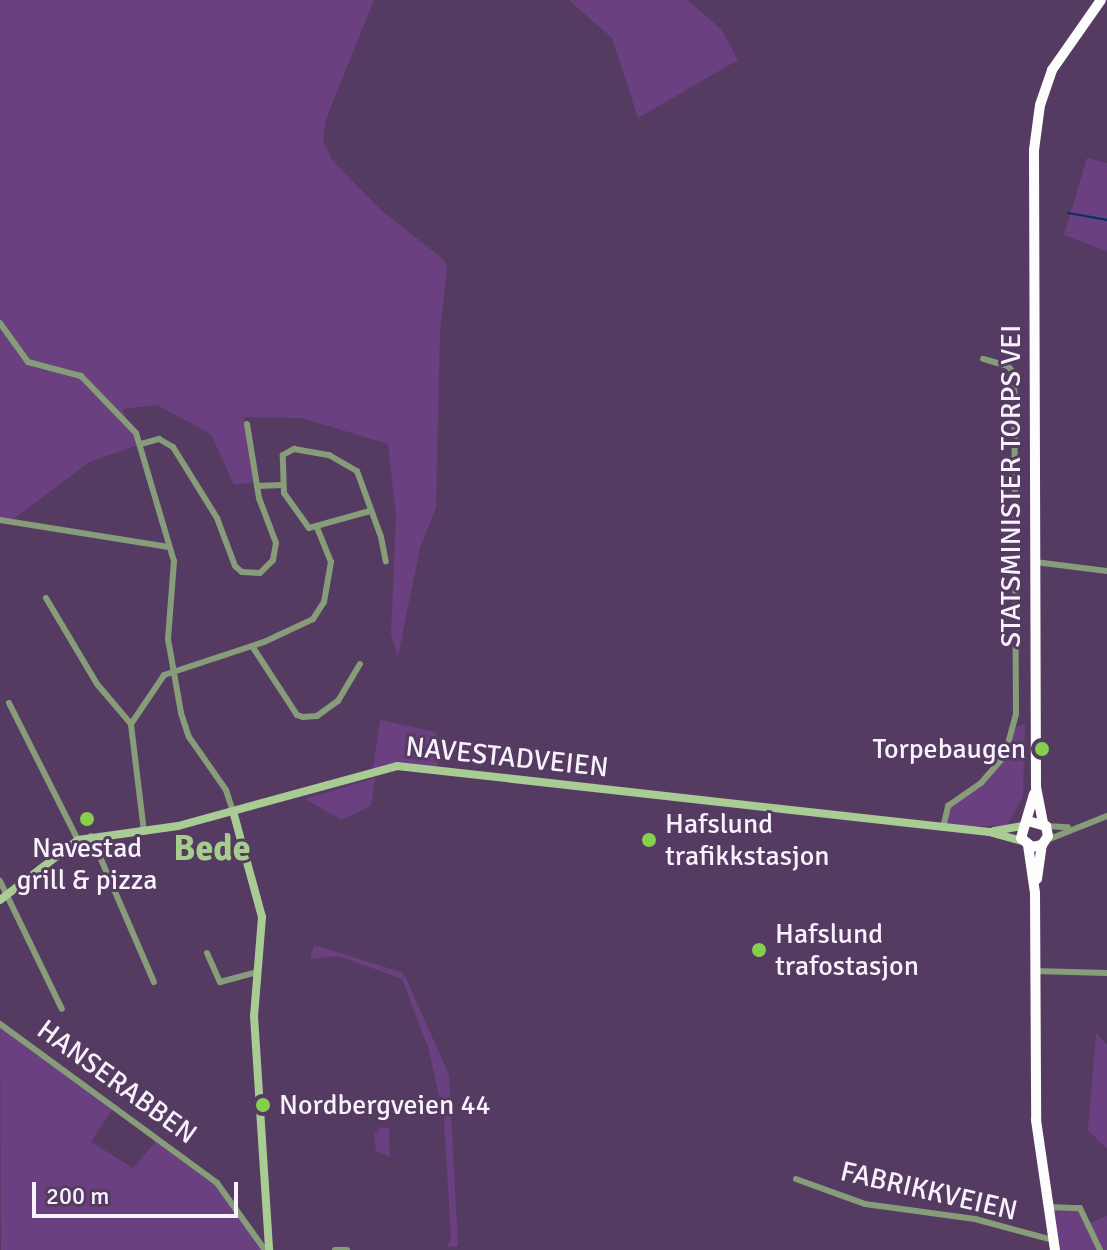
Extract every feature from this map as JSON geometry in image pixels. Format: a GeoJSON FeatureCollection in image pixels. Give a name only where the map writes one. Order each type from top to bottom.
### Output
{"type":"FeatureCollection","features":[{"type":"Feature","properties":{"kind":"highway","name":"STATSMINISTER TORPS VEI"},"geometry":{"type":"LineString","coordinates":[[1045,842],[1045,824],[1036,788],[1036,128],[1046,85],[1071,37],[1101,0]]}},
{"type":"Feature","properties":{"kind":"highway","name":"STATSMINISTER TORPS VEI"},"geometry":{"type":"LineString","coordinates":[[1025,843],[1026,824],[1036,788]]}},
{"type":"Feature","properties":{"kind":"highway"},"geometry":{"type":"LineString","coordinates":[[1026,824],[1045,824]]}},
{"type":"Feature","properties":{"kind":"highway"},"geometry":{"type":"LineString","coordinates":[[1035,893],[1025,843],[1045,842],[1035,893],[1036,1120],[1054,1245]]}},
{"type":"Feature","properties":{"kind":"street"},"geometry":{"type":"LineString","coordinates":[[0,323],[28,362],[70,370],[93,385],[141,444],[174,575],[168,639],[189,737],[221,782],[233,811],[260,902],[254,1016],[267,1250]]}},
{"type":"Feature","properties":{"kind":"street"},"geometry":{"type":"LineString","coordinates":[[943,828],[948,806],[981,783],[1005,755],[1016,714],[1014,373],[1008,366],[983,359]]}},
{"type":"Feature","properties":{"kind":"street"},"geometry":{"type":"LineString","coordinates":[[141,444],[159,439],[173,447],[217,518],[231,559],[242,572],[251,574],[267,568],[276,543],[257,486],[247,424]]}},
{"type":"Feature","properties":{"kind":"street"},"geometry":{"type":"LineString","coordinates":[[370,511],[317,527],[302,523],[283,485],[282,461],[288,450],[341,459],[357,471],[370,511],[386,562]]}},
{"type":"Feature","properties":{"kind":"street"},"geometry":{"type":"LineString","coordinates":[[257,486],[283,485]]}},
{"type":"Feature","properties":{"kind":"street"},"geometry":{"type":"LineString","coordinates":[[0,520],[169,547]]}},
{"type":"Feature","properties":{"kind":"street"},"geometry":{"type":"LineString","coordinates":[[131,724],[158,680],[173,670],[252,646],[305,624],[319,612],[331,562],[317,527]]}},
{"type":"Feature","properties":{"kind":"street"},"geometry":{"type":"LineString","coordinates":[[1035,562],[1107,571]]}},
{"type":"Feature","properties":{"kind":"street"},"geometry":{"type":"LineString","coordinates":[[46,598],[97,684],[131,724],[144,832]]}},
{"type":"Feature","properties":{"kind":"street"},"geometry":{"type":"LineString","coordinates":[[252,646],[297,715],[303,717],[317,716],[338,701],[360,664]]}},
{"type":"Feature","properties":{"kind":"street"},"geometry":{"type":"LineString","coordinates":[[9,703],[78,840]]}},
{"type":"Feature","properties":{"kind":"street","name":"NAVESTADVEIEN"},"geometry":{"type":"LineString","coordinates":[[4,898],[78,840],[91,836],[144,832],[397,766],[989,832],[1025,843]]}},
{"type":"Feature","properties":{"kind":"street"},"geometry":{"type":"LineString","coordinates":[[1045,842],[1068,827],[1107,816]]}},
{"type":"Feature","properties":{"kind":"street","name":"NAVESTADVEIEN"},"geometry":{"type":"LineString","coordinates":[[989,832],[1026,824]]}},
{"type":"Feature","properties":{"kind":"street"},"geometry":{"type":"LineString","coordinates":[[1045,824],[1068,827]]}},
{"type":"Feature","properties":{"kind":"street"},"geometry":{"type":"LineString","coordinates":[[91,836],[154,982]]}},
{"type":"Feature","properties":{"kind":"street"},"geometry":{"type":"LineString","coordinates":[[0,881],[4,898],[62,1009]]}},
{"type":"Feature","properties":{"kind":"street"},"geometry":{"type":"LineString","coordinates":[[207,953],[220,982],[258,972]]}},
{"type":"Feature","properties":{"kind":"street"},"geometry":{"type":"LineString","coordinates":[[1035,971],[1107,973]]}},
{"type":"Feature","properties":{"kind":"street","name":"HANSERABBEN"},"geometry":{"type":"LineString","coordinates":[[0,1024],[217,1183],[267,1250]]}},
{"type":"Feature","properties":{"kind":"street","name":"FABRIKKVEIEN"},"geometry":{"type":"LineString","coordinates":[[796,1179],[865,1204],[975,1219],[1054,1245]]}},
{"type":"Feature","properties":{"kind":"street"},"geometry":{"type":"LineString","coordinates":[[1047,1207],[1080,1208],[1100,1250]]}},
{"type":"Feature","properties":{"kind":"street"},"geometry":{"type":"LineString","coordinates":[[335,1250],[347,1250]]}},
{"type":"Feature","properties":{"kind":"shaded area"},"geometry":{"type":"Polygon","coordinates":[[[0,0],[374,0],[326,119],[323,141],[332,160],[381,210],[443,259],[447,268],[440,332],[436,507],[420,548],[398,656],[391,634],[396,515],[388,444],[302,418],[244,417],[254,482],[234,485],[211,434],[157,405],[122,409],[141,444],[89,462],[11,521],[0,520],[0,0]]]}},
{"type":"Feature","properties":{"kind":"shaded area"},"geometry":{"type":"Polygon","coordinates":[[[569,0],[687,0],[721,29],[738,60],[638,118],[612,38],[569,0]]]}},
{"type":"Feature","properties":{"kind":"shaded area"},"geometry":{"type":"Polygon","coordinates":[[[1087,158],[1107,163],[1107,251],[1064,235],[1087,158]]]}},
{"type":"Feature","properties":{"kind":"shaded area"},"geometry":{"type":"Polygon","coordinates":[[[380,720],[436,732],[438,770],[373,769],[380,720]]]}},
{"type":"Feature","properties":{"kind":"shaded area"},"geometry":{"type":"Polygon","coordinates":[[[1025,724],[1023,797],[1007,825],[943,828],[948,806],[996,768],[1015,727],[1025,724]]]}},
{"type":"Feature","properties":{"kind":"shaded area"},"geometry":{"type":"Polygon","coordinates":[[[375,778],[371,806],[341,820],[305,799],[375,778]]]}},
{"type":"Feature","properties":{"kind":"shaded area"},"geometry":{"type":"Polygon","coordinates":[[[314,945],[401,972],[405,976],[449,1075],[458,1246],[447,1247],[451,1238],[444,1119],[429,1050],[402,979],[339,956],[310,959],[314,945]]]}},
{"type":"Feature","properties":{"kind":"shaded area"},"geometry":{"type":"Polygon","coordinates":[[[0,1024],[115,1105],[91,1142],[133,1168],[158,1139],[217,1183],[265,1250],[1,1250],[0,1024]]]}},
{"type":"Feature","properties":{"kind":"shaded area"},"geometry":{"type":"Polygon","coordinates":[[[1096,1033],[1107,1045],[1107,1149],[1088,1130],[1096,1033]]]}},
{"type":"Feature","properties":{"kind":"shaded area"},"geometry":{"type":"Polygon","coordinates":[[[381,1127],[389,1128],[390,1157],[376,1151],[374,1135],[381,1127]]]}},
{"type":"Feature","properties":{"kind":"shaded area"},"geometry":{"type":"Polygon","coordinates":[[[1075,1206],[1091,1223],[1107,1216],[1107,1250],[1055,1250],[1047,1207],[1075,1206]]]}},
{"type":"Feature","properties":{"kind":"waterway"},"geometry":{"type":"LineString","coordinates":[[1068,213],[1107,220]]}},
{"type":"Feature","properties":{"kind":"place","name":"Torpebaugen"},"geometry":{"type":"Point","coordinates":[1042,749]}},
{"type":"Feature","properties":{"kind":"place","name":"Navestad grill & pizza"},"geometry":{"type":"Point","coordinates":[87,819]}},
{"type":"Feature","properties":{"kind":"place","name":"Hafslund trafikkstasjon"},"geometry":{"type":"Point","coordinates":[649,840]}},
{"type":"Feature","properties":{"kind":"place","name":"Hafslund trafostasjon"},"geometry":{"type":"Point","coordinates":[759,950]}},
{"type":"Feature","properties":{"kind":"place","name":"Nordbergveien 44"},"geometry":{"type":"Point","coordinates":[263,1105]}},
{"type":"Feature","properties":{"kind":"district","name":"Bede"},"geometry":{"type":"Point","coordinates":[212,849]}}]}
